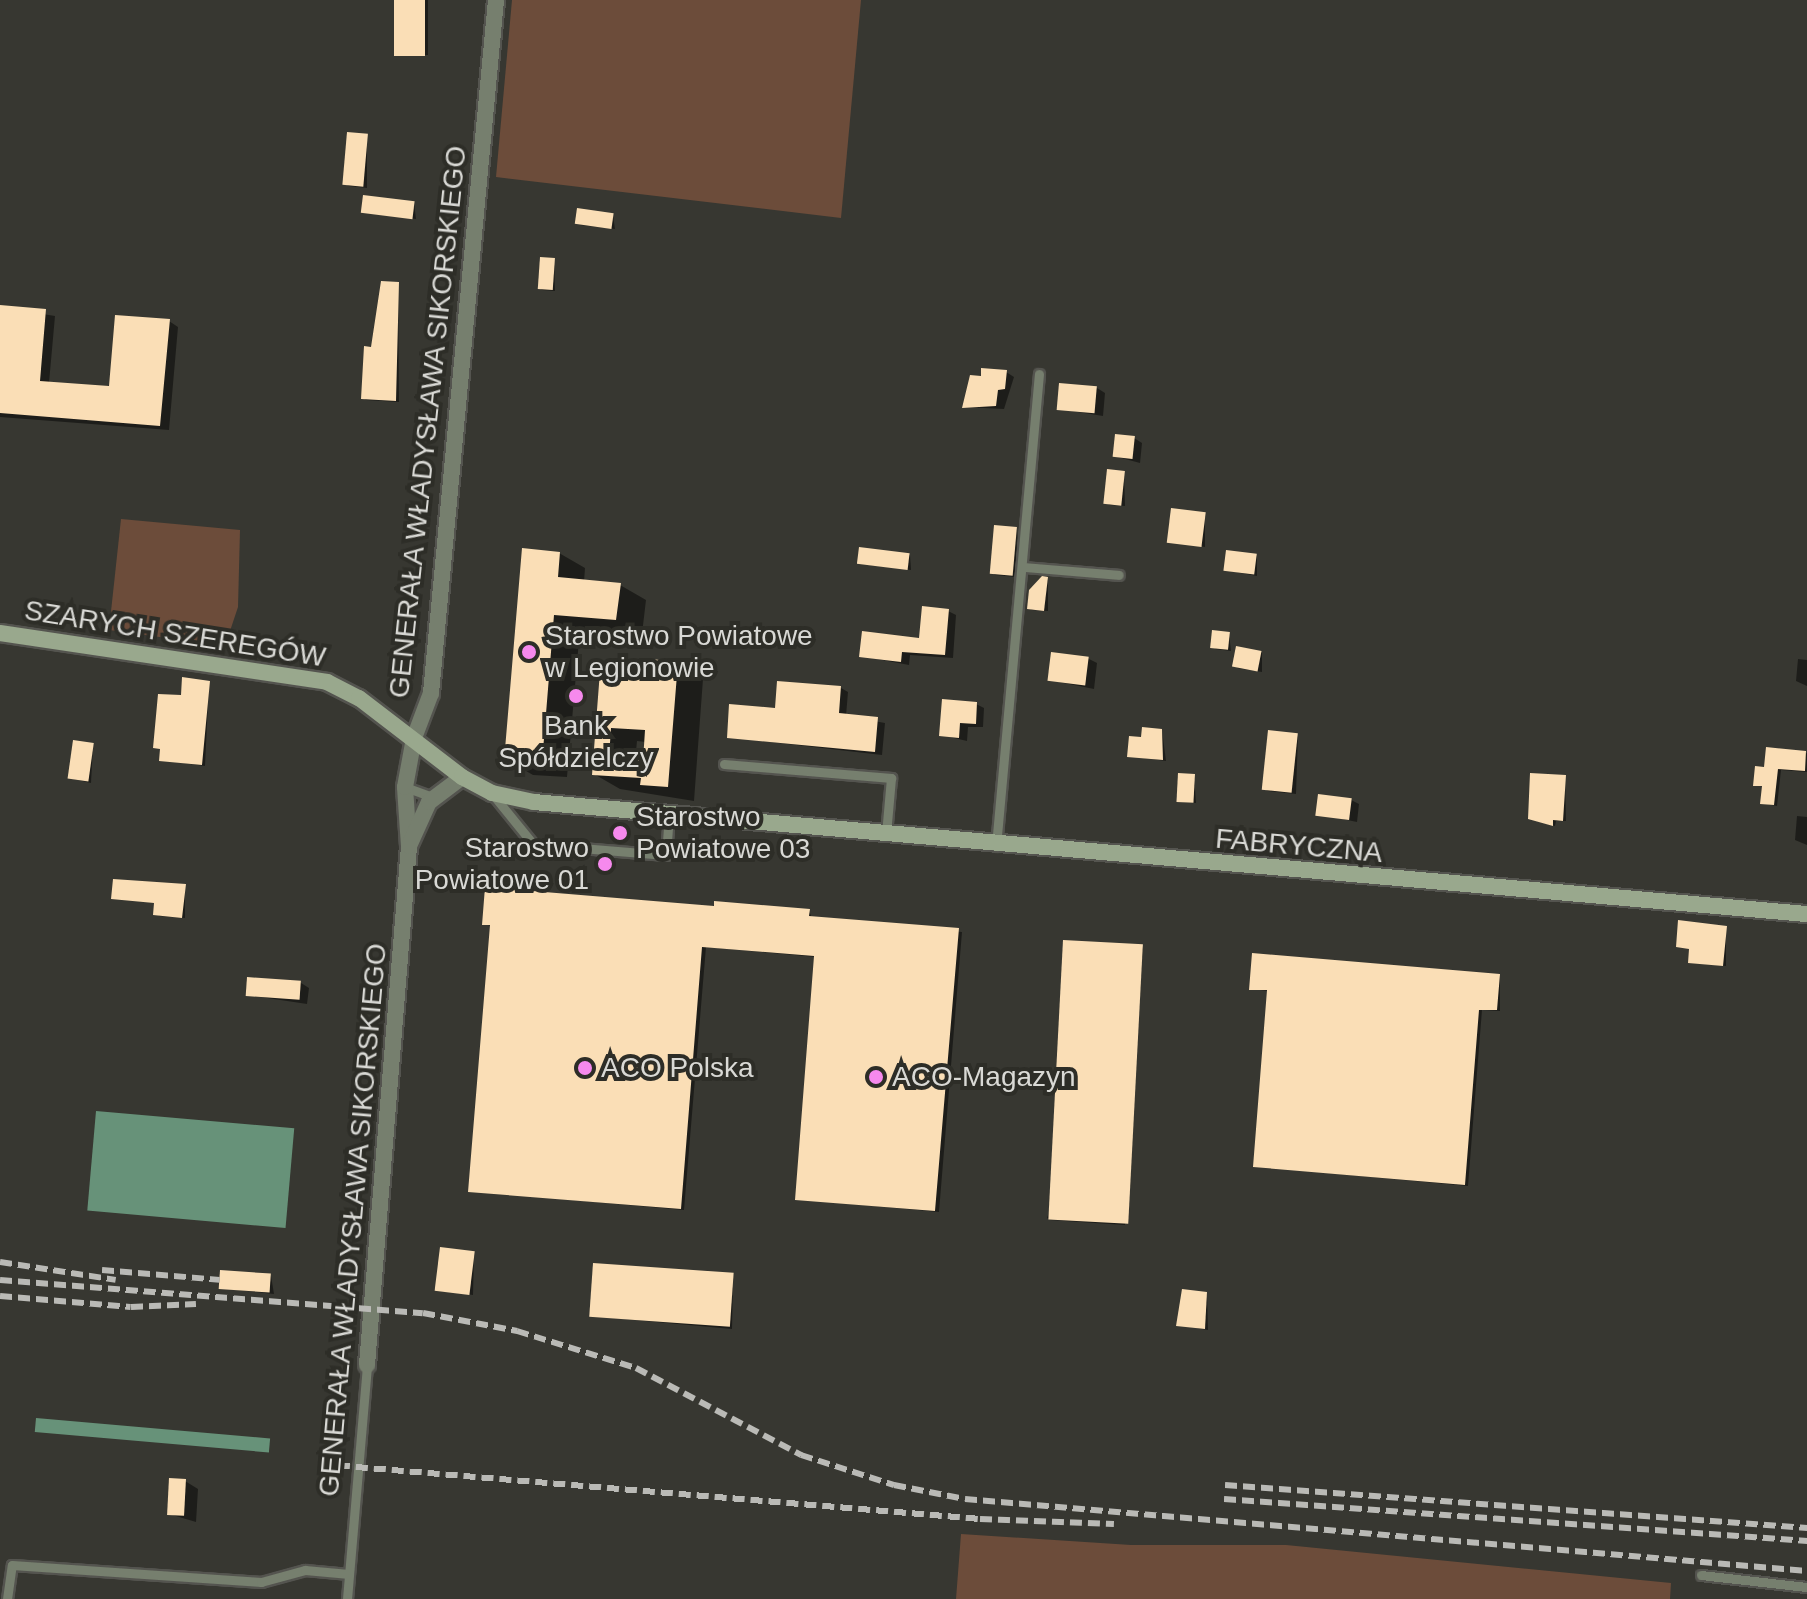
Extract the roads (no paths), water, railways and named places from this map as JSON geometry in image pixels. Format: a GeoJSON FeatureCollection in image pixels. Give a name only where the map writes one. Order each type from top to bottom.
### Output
{"type":"FeatureCollection","features":[{"type":"Feature","properties":{"kind":"street","name":"GENERAŁA WŁADYSŁAWA SIKORSKIEGO"},"geometry":{"type":"LineString","coordinates":[[367,1365],[409,846],[405,787],[414,738],[431,693],[496,0]]}},
{"type":"Feature","properties":{"kind":"street","name":"SZARYCH SZEREGÓW"},"geometry":{"type":"LineString","coordinates":[[0,633],[327,682],[359,698],[462,777],[492,793],[786,825]]}},
{"type":"Feature","properties":{"kind":"street","name":"GENERAŁA WŁADYSŁAWA SIKORSKIEGO"},"geometry":{"type":"LineString","coordinates":[[409,846],[433,797],[462,777]]}},
{"type":"Feature","properties":{"kind":"street","name":"FABRYCZNA"},"geometry":{"type":"LineString","coordinates":[[786,825],[996,846],[1807,914]]}},
{"type":"Feature","properties":{"kind":"lane"},"geometry":{"type":"LineString","coordinates":[[996,846],[1024,567],[1039,374]]}},
{"type":"Feature","properties":{"kind":"lane"},"geometry":{"type":"LineString","coordinates":[[1024,567],[1119,575]]}},
{"type":"Feature","properties":{"kind":"lane"},"geometry":{"type":"LineString","coordinates":[[724,764],[891,778],[886,834]]}},
{"type":"Feature","properties":{"kind":"lane"},"geometry":{"type":"LineString","coordinates":[[405,787],[433,797]]}},
{"type":"Feature","properties":{"kind":"lane"},"geometry":{"type":"LineString","coordinates":[[492,793],[533,844],[666,855],[669,814]]}},
{"type":"Feature","properties":{"kind":"lane","name":"GENERAŁA WŁADYSŁAWA SIKORSKIEGO"},"geometry":{"type":"LineString","coordinates":[[347,1599],[367,1365]]}},
{"type":"Feature","properties":{"kind":"lane"},"geometry":{"type":"LineString","coordinates":[[7,1599],[12,1565],[261,1582],[305,1570],[349,1574]]}},
{"type":"Feature","properties":{"kind":"lane"},"geometry":{"type":"LineString","coordinates":[[1701,1575],[1807,1587]]}},
{"type":"Feature","properties":{"kind":"railway"},"geometry":{"type":"LineString","coordinates":[[0,1262],[116,1280]]}},
{"type":"Feature","properties":{"kind":"railway"},"geometry":{"type":"LineString","coordinates":[[102,1270],[220,1280]]}},
{"type":"Feature","properties":{"kind":"railway"},"geometry":{"type":"LineString","coordinates":[[0,1280],[423,1313],[517,1331],[636,1368],[801,1455],[894,1485],[965,1499],[1807,1571]]}},
{"type":"Feature","properties":{"kind":"railway"},"geometry":{"type":"LineString","coordinates":[[0,1296],[131,1307],[196,1304]]}},
{"type":"Feature","properties":{"kind":"railway"},"geometry":{"type":"LineString","coordinates":[[320,1464],[980,1519],[1114,1524]]}},
{"type":"Feature","properties":{"kind":"railway"},"geometry":{"type":"LineString","coordinates":[[1225,1485],[1807,1528]]}},
{"type":"Feature","properties":{"kind":"railway"},"geometry":{"type":"LineString","coordinates":[[1224,1499],[1807,1541]]}},
{"type":"Feature","properties":{"kind":"place","name":"Starostwo Powiatowe w Legionowie"},"geometry":{"type":"Point","coordinates":[529,652]}},
{"type":"Feature","properties":{"kind":"place","name":"Bank Spółdzielczy"},"geometry":{"type":"Point","coordinates":[576,696]}},
{"type":"Feature","properties":{"kind":"place","name":"Starostwo Powiatowe 03"},"geometry":{"type":"Point","coordinates":[620,833]}},
{"type":"Feature","properties":{"kind":"place","name":"Starostwo Powiatowe 01"},"geometry":{"type":"Point","coordinates":[605,864]}},
{"type":"Feature","properties":{"kind":"place","name":"ACO Polska"},"geometry":{"type":"Point","coordinates":[585,1068]}},
{"type":"Feature","properties":{"kind":"place","name":"ACO-Magazyn"},"geometry":{"type":"Point","coordinates":[876,1077]}}]}
